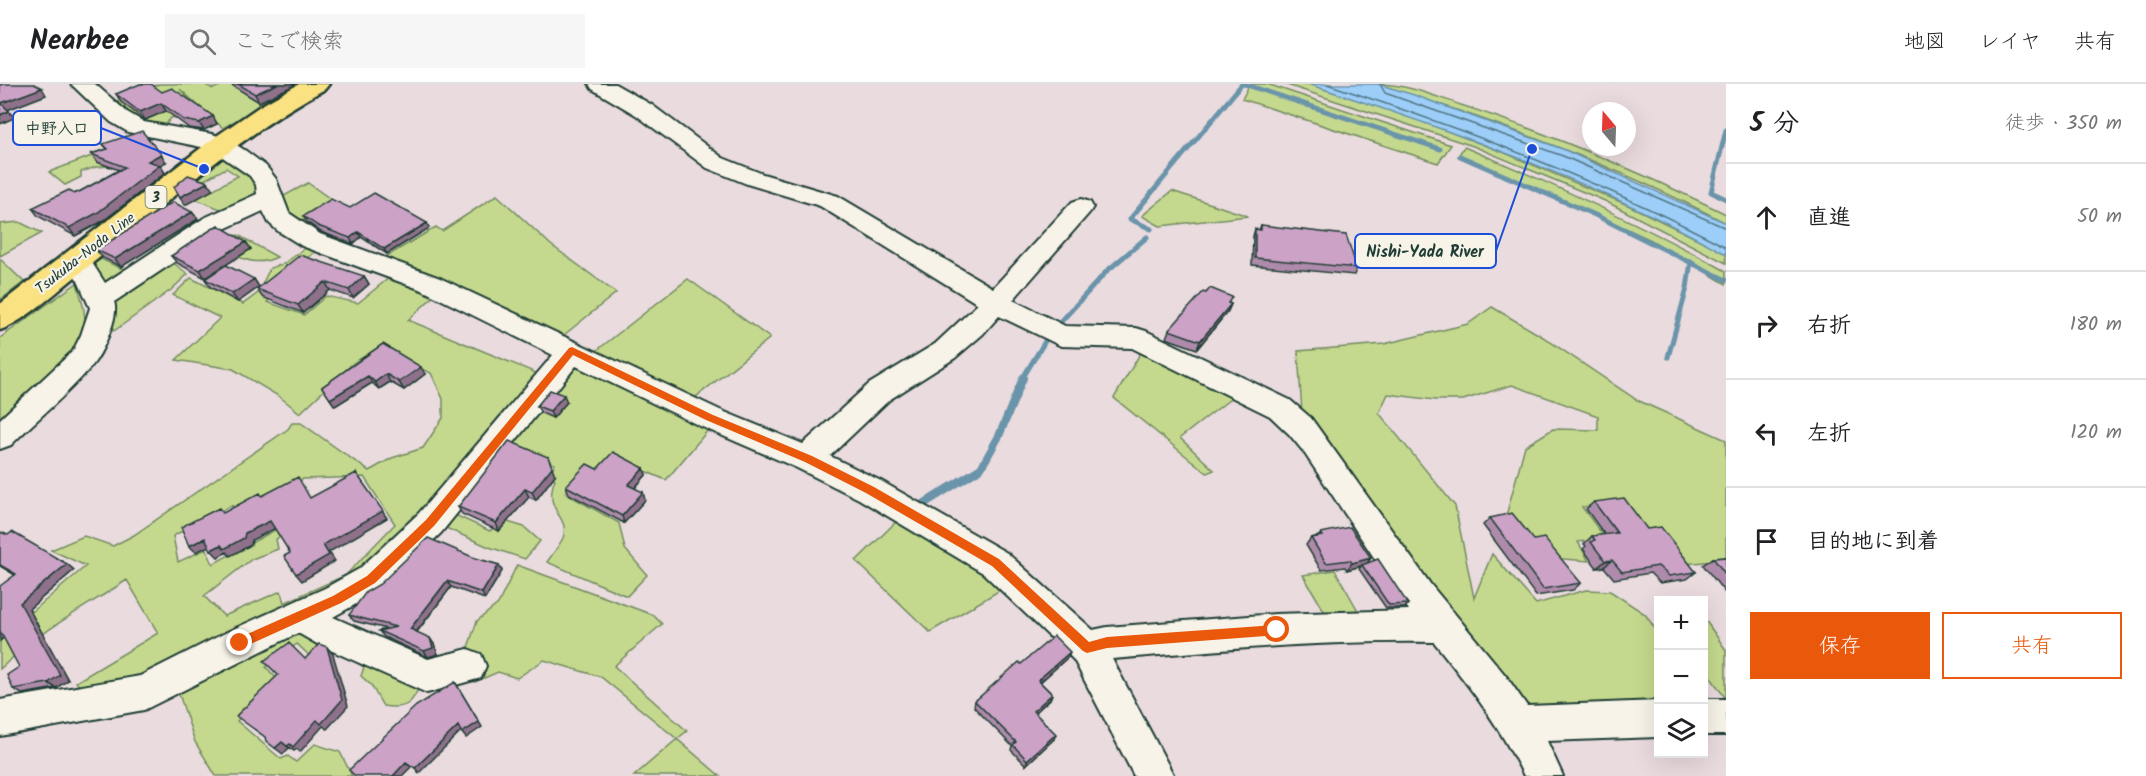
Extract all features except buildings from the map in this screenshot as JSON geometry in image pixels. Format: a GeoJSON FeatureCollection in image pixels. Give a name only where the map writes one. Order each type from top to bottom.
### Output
{"type":"FeatureCollection","features":[{"type":"Feature","properties":{"kind":"main road","name":"Tsukuba-Noda Line"},"geometry":{"type":"LineString","coordinates":[[0,319],[78,261],[219,144],[283,101],[317,84]]}},
{"type":"Feature","properties":{"kind":"street"},"geometry":{"type":"LineString","coordinates":[[82,84],[119,117],[136,127],[204,139],[219,144],[258,171],[268,184],[270,198],[278,217],[311,240],[431,284],[710,418],[808,459],[870,490],[995,563],[1087,648],[1155,776]]}},
{"type":"Feature","properties":{"kind":"street"},"geometry":{"type":"LineString","coordinates":[[600,84],[644,110],[715,163],[745,176],[808,192],[829,201],[995,303],[1060,336],[1136,338],[1280,408],[1295,420],[1314,443],[1419,596],[1493,688],[1518,724],[1544,776]]}},
{"type":"Feature","properties":{"kind":"street"},"geometry":{"type":"LineString","coordinates":[[100,299],[213,224],[270,198]]}},
{"type":"Feature","properties":{"kind":"street"},"geometry":{"type":"LineString","coordinates":[[808,459],[831,434],[879,392],[945,351],[973,327],[1081,207]]}},
{"type":"Feature","properties":{"kind":"street"},"geometry":{"type":"LineString","coordinates":[[0,437],[83,358],[96,335],[103,308],[91,280],[78,261]]}},
{"type":"Feature","properties":{"kind":"street"},"geometry":{"type":"LineString","coordinates":[[0,718],[144,693],[240,643],[337,599],[371,579],[430,523],[572,351]]}},
{"type":"Feature","properties":{"kind":"street"},"geometry":{"type":"LineString","coordinates":[[300,616],[331,634],[427,676],[468,666]]}},
{"type":"Feature","properties":{"kind":"street"},"geometry":{"type":"LineString","coordinates":[[1087,648],[1107,643],[1277,630],[1397,625],[1443,626]]}},
{"type":"Feature","properties":{"kind":"street"},"geometry":{"type":"LineString","coordinates":[[1708,717],[1726,717]]}},
{"type":"Feature","properties":{"kind":"street"},"geometry":{"type":"LineString","coordinates":[[1518,724],[1654,719]]}},
{"type":"Feature","properties":{"kind":"green space"},"geometry":{"type":"Polygon","coordinates":[[[159,84],[204,84],[213,89],[224,84],[267,84],[246,94],[259,102],[279,92],[281,95],[223,128],[180,89],[201,112],[171,118],[163,128],[135,119],[114,102],[159,84]]]}},
{"type":"Feature","properties":{"kind":"green space"},"geometry":{"type":"Polygon","coordinates":[[[1250,84],[1267,84],[1451,145],[1438,163],[1242,99],[1250,84]]]}},
{"type":"Feature","properties":{"kind":"green space"},"geometry":{"type":"Polygon","coordinates":[[[1284,84],[1308,84],[1405,115],[1505,153],[1630,206],[1710,245],[1726,254],[1726,263],[1605,201],[1473,146],[1284,84]]]}},
{"type":"Feature","properties":{"kind":"green space"},"geometry":{"type":"Polygon","coordinates":[[[1378,84],[1420,91],[1562,141],[1582,149],[1582,156],[1597,156],[1726,214],[1726,223],[1642,182],[1555,146],[1378,84]]]}},
{"type":"Feature","properties":{"kind":"green space"},"geometry":{"type":"Polygon","coordinates":[[[1464,147],[1531,175],[1662,237],[1726,271],[1726,284],[1651,240],[1576,205],[1458,156],[1464,147]]]}},
{"type":"Feature","properties":{"kind":"green space"},"geometry":{"type":"Polygon","coordinates":[[[105,151],[109,166],[81,172],[81,177],[65,185],[49,172],[105,151]]]}},
{"type":"Feature","properties":{"kind":"green space"},"geometry":{"type":"Polygon","coordinates":[[[224,157],[251,172],[265,198],[233,214],[180,193],[224,157]],[[226,168],[189,188],[201,196],[238,176],[226,168]]]}},
{"type":"Feature","properties":{"kind":"green space"},"geometry":{"type":"Polygon","coordinates":[[[308,183],[336,203],[297,224],[287,214],[282,197],[308,183]]]}},
{"type":"Feature","properties":{"kind":"green space"},"geometry":{"type":"Polygon","coordinates":[[[1172,191],[1248,216],[1160,226],[1142,216],[1172,191]]]}},
{"type":"Feature","properties":{"kind":"green space"},"geometry":{"type":"Polygon","coordinates":[[[497,195],[551,245],[616,293],[564,335],[384,258],[436,227],[442,231],[497,195]]]}},
{"type":"Feature","properties":{"kind":"green space"},"geometry":{"type":"Polygon","coordinates":[[[19,222],[42,233],[0,256],[0,224],[19,222]]]}},
{"type":"Feature","properties":{"kind":"green space"},"geometry":{"type":"Polygon","coordinates":[[[238,235],[277,257],[256,262],[223,250],[224,243],[238,235]]]}},
{"type":"Feature","properties":{"kind":"green space"},"geometry":{"type":"Polygon","coordinates":[[[308,246],[316,251],[283,279],[287,283],[267,302],[304,315],[326,296],[358,303],[390,277],[435,295],[408,320],[541,375],[425,511],[354,579],[108,695],[87,696],[76,682],[158,633],[127,580],[45,632],[0,669],[0,639],[86,566],[51,550],[84,536],[113,546],[134,535],[288,429],[292,423],[301,423],[369,471],[392,458],[423,448],[443,418],[443,399],[431,373],[376,349],[353,363],[300,413],[280,397],[233,369],[176,360],[220,318],[173,295],[191,278],[243,304],[258,293],[270,268],[283,264],[308,246]],[[364,477],[303,479],[237,514],[232,505],[173,536],[178,562],[206,549],[213,564],[282,526],[286,533],[276,539],[278,549],[252,559],[204,596],[224,616],[281,591],[284,603],[346,575],[395,524],[364,477]]]}},
{"type":"Feature","properties":{"kind":"green space"},"geometry":{"type":"Polygon","coordinates":[[[0,259],[24,282],[0,300],[0,259]]]}},
{"type":"Feature","properties":{"kind":"green space"},"geometry":{"type":"Polygon","coordinates":[[[101,259],[120,268],[132,270],[105,289],[93,264],[101,259]]]}},
{"type":"Feature","properties":{"kind":"green space"},"geometry":{"type":"Polygon","coordinates":[[[168,259],[188,274],[171,290],[114,331],[107,328],[108,299],[168,259]]]}},
{"type":"Feature","properties":{"kind":"green space"},"geometry":{"type":"Polygon","coordinates":[[[688,279],[770,338],[692,400],[596,351],[688,279]]]}},
{"type":"Feature","properties":{"kind":"green space"},"geometry":{"type":"Polygon","coordinates":[[[77,283],[85,317],[84,339],[80,349],[60,372],[0,426],[0,338],[77,283]]]}},
{"type":"Feature","properties":{"kind":"green space"},"geometry":{"type":"Polygon","coordinates":[[[1492,307],[1543,337],[1637,400],[1726,440],[1726,560],[1683,564],[1640,533],[1618,503],[1582,507],[1605,538],[1578,542],[1589,561],[1550,558],[1506,516],[1525,446],[1553,429],[1598,430],[1598,416],[1512,385],[1463,400],[1435,400],[1388,394],[1379,413],[1455,506],[1474,598],[1492,554],[1536,604],[1586,590],[1610,591],[1645,614],[1654,627],[1654,704],[1523,710],[1302,413],[1298,351],[1384,344],[1468,324],[1492,307]]]}},
{"type":"Feature","properties":{"kind":"green space"},"geometry":{"type":"Polygon","coordinates":[[[1144,347],[1238,393],[1180,438],[1214,470],[1207,473],[1114,398],[1144,347]]]}},
{"type":"Feature","properties":{"kind":"green space"},"geometry":{"type":"Polygon","coordinates":[[[585,361],[709,429],[666,480],[614,458],[602,473],[591,468],[565,493],[619,523],[625,549],[647,575],[627,596],[547,562],[563,538],[564,530],[552,499],[555,479],[548,476],[555,464],[512,446],[455,515],[490,531],[501,520],[524,527],[540,541],[525,559],[489,547],[439,525],[567,368],[585,361]]]}},
{"type":"Feature","properties":{"kind":"green space"},"geometry":{"type":"Polygon","coordinates":[[[900,518],[1007,586],[930,632],[856,561],[900,518]]]}},
{"type":"Feature","properties":{"kind":"green space"},"geometry":{"type":"Polygon","coordinates":[[[517,565],[653,615],[662,624],[614,666],[687,731],[677,739],[601,677],[544,660],[517,678],[498,672],[475,682],[464,659],[477,621],[498,604],[517,565]]]}},
{"type":"Feature","properties":{"kind":"green space"},"geometry":{"type":"Polygon","coordinates":[[[1335,570],[1361,616],[1327,616],[1303,575],[1335,570]]]}},
{"type":"Feature","properties":{"kind":"green space"},"geometry":{"type":"Polygon","coordinates":[[[1708,624],[1726,650],[1726,699],[1708,674],[1708,624]]]}},
{"type":"Feature","properties":{"kind":"green space"},"geometry":{"type":"Polygon","coordinates":[[[298,627],[421,682],[415,696],[403,706],[383,706],[371,685],[361,676],[364,667],[329,644],[313,659],[297,644],[266,667],[277,679],[237,721],[281,759],[288,756],[296,762],[315,744],[340,752],[352,776],[216,776],[195,742],[177,688],[298,627]]]}},
{"type":"Feature","properties":{"kind":"green space"},"geometry":{"type":"Polygon","coordinates":[[[677,739],[720,776],[634,776],[677,739]]]}},
{"type":"Feature","properties":{"kind":"water"},"geometry":{"type":"Polygon","coordinates":[[[1308,84],[1378,84],[1565,150],[1726,223],[1726,254],[1625,203],[1573,180],[1468,139],[1308,84]]]}},
{"type":"Feature","properties":{"kind":"waterway"},"geometry":{"type":"LineString","coordinates":[[1151,229],[1130,219],[1242,84]]}},
{"type":"Feature","properties":{"kind":"waterway"},"geometry":{"type":"LineString","coordinates":[[1244,84],[1440,149]]}},
{"type":"Feature","properties":{"kind":"waterway"},"geometry":{"type":"LineString","coordinates":[[1726,130],[1711,192],[1726,199]]}},
{"type":"Feature","properties":{"kind":"waterway"},"geometry":{"type":"LineString","coordinates":[[1460,156],[1595,215],[1691,263]]}},
{"type":"Feature","properties":{"kind":"waterway"},"geometry":{"type":"LineString","coordinates":[[1056,327],[1107,271],[1147,237]]}},
{"type":"Feature","properties":{"kind":"waterway"},"geometry":{"type":"LineString","coordinates":[[1668,357],[1687,288],[1691,263]]}},
{"type":"Feature","properties":{"kind":"waterway"},"geometry":{"type":"LineString","coordinates":[[1691,263],[1726,280]]}},
{"type":"Feature","properties":{"kind":"waterway"},"geometry":{"type":"LineString","coordinates":[[1022,379],[1047,338]]}},
{"type":"Feature","properties":{"kind":"waterway"},"geometry":{"type":"LineString","coordinates":[[917,508],[981,468],[999,436],[1023,378]]}},
{"type":"Feature","properties":{"kind":"place","name":"Nishi-Yada River"},"geometry":{"type":"Point","coordinates":[1532,149]}},
{"type":"Feature","properties":{"kind":"place","name":"中野入口"},"geometry":{"type":"Point","coordinates":[204,169]}},
{"type":"Feature","properties":{"kind":"route"},"geometry":{"type":"LineString","coordinates":[[240,643],[337,599],[371,579],[430,523],[572,351],[710,418],[808,459],[870,490],[995,563],[1087,648],[1107,643],[1277,630]]}}]}
